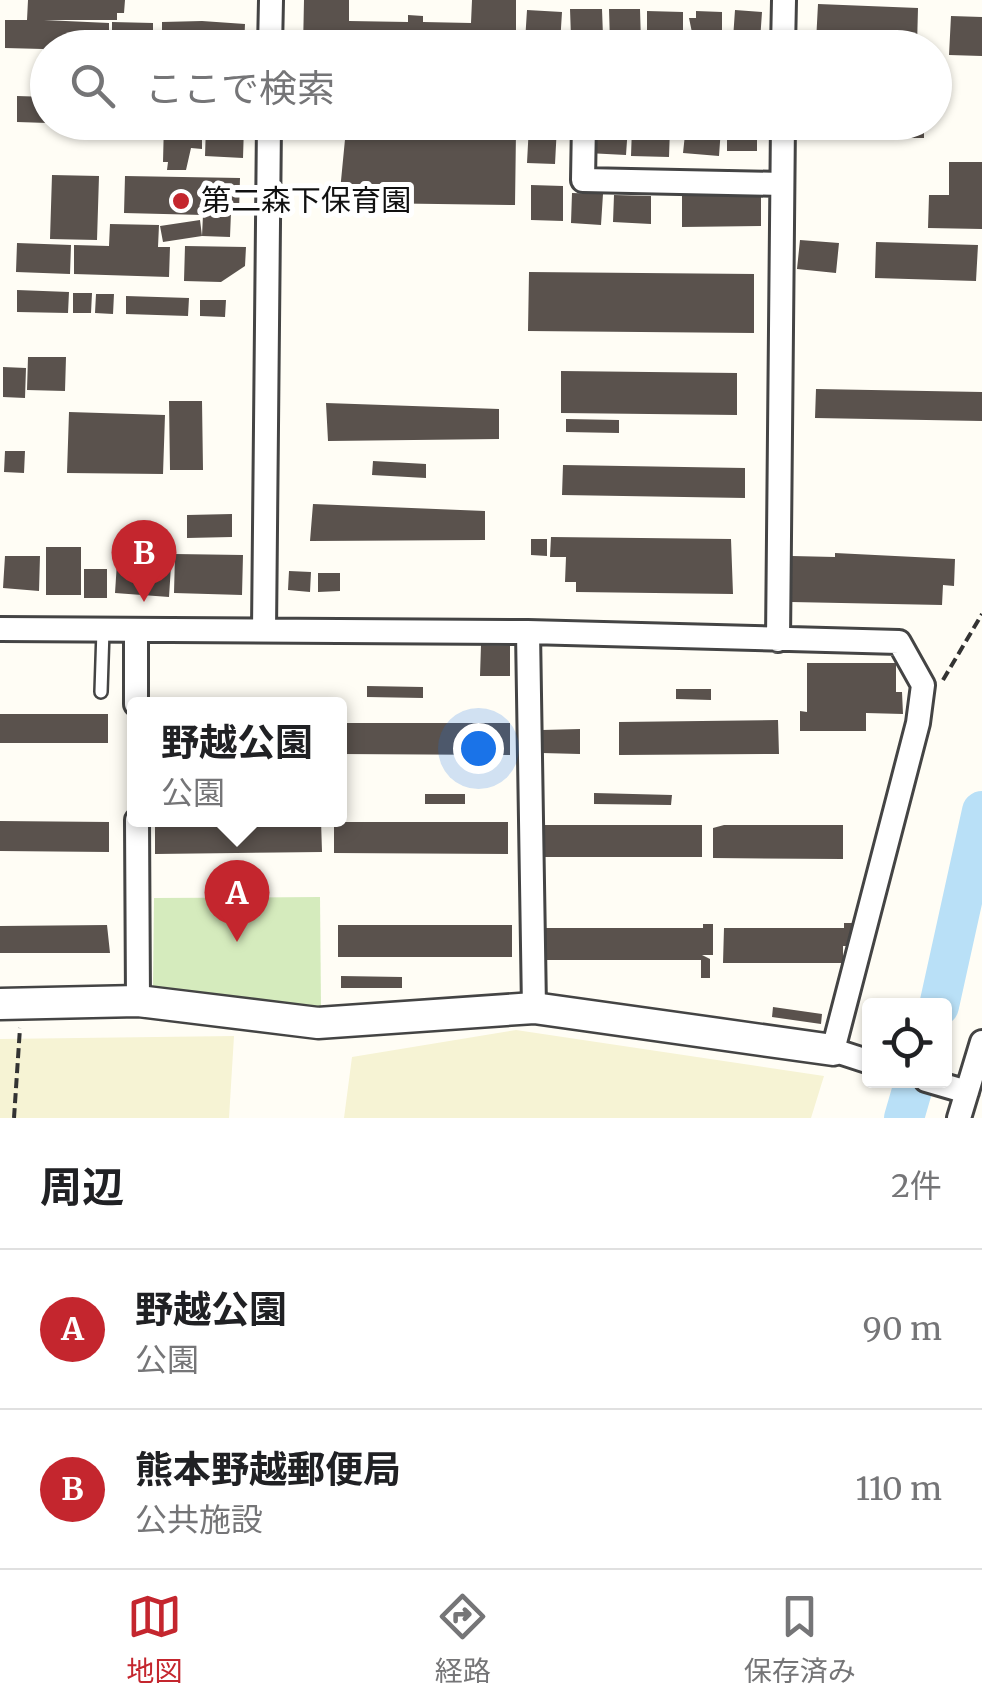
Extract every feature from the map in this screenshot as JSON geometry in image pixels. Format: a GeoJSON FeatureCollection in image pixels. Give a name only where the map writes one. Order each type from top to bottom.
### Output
{"type":"FeatureCollection","features":[{"type":"Feature","properties":{"kind":"street"},"geometry":{"type":"LineString","coordinates":[[270,30],[271,0]]}},
{"type":"Feature","properties":{"kind":"street"},"geometry":{"type":"LineString","coordinates":[[783,30],[784,0]]}},
{"type":"Feature","properties":{"kind":"street"},"geometry":{"type":"LineString","coordinates":[[264,630],[270,140]]}},
{"type":"Feature","properties":{"kind":"street"},"geometry":{"type":"LineString","coordinates":[[584,140],[583,180],[782,184]]}},
{"type":"Feature","properties":{"kind":"street"},"geometry":{"type":"LineString","coordinates":[[778,640],[782,140]]}},
{"type":"Feature","properties":{"kind":"street"},"geometry":{"type":"LineString","coordinates":[[0,628],[528,632],[899,642],[923,685],[918,723],[833,1050]]}},
{"type":"Feature","properties":{"kind":"street"},"geometry":{"type":"LineString","coordinates":[[136,630],[136,697]]}},
{"type":"Feature","properties":{"kind":"street"},"geometry":{"type":"LineString","coordinates":[[528,632],[534,1008]]}},
{"type":"Feature","properties":{"kind":"street"},"geometry":{"type":"LineString","coordinates":[[137,827],[138,1001]]}},
{"type":"Feature","properties":{"kind":"street"},"geometry":{"type":"LineString","coordinates":[[10,1004],[138,1001],[318,1023],[534,1008],[833,1050],[862,1059]]}},
{"type":"Feature","properties":{"kind":"street"},"geometry":{"type":"LineString","coordinates":[[959,1118],[963,1091],[982,1042]]}},
{"type":"Feature","properties":{"kind":"street"},"geometry":{"type":"LineString","coordinates":[[952,1088],[963,1091]]}},
{"type":"Feature","properties":{"kind":"lane"},"geometry":{"type":"LineString","coordinates":[[102,692],[103,630]]}},
{"type":"Feature","properties":{"kind":"path"},"geometry":{"type":"LineString","coordinates":[[918,723],[982,614]]}},
{"type":"Feature","properties":{"kind":"path"},"geometry":{"type":"LineString","coordinates":[[10,1004],[14,1118]]}},
{"type":"Feature","properties":{"kind":"shaded area"},"geometry":{"type":"Polygon","coordinates":[[[516,1030],[824,1076],[811,1118],[344,1118],[352,1057],[516,1030]]]}},
{"type":"Feature","properties":{"kind":"shaded area"},"geometry":{"type":"Polygon","coordinates":[[[234,1036],[229,1118],[0,1118],[0,1039],[234,1036]]]}},
{"type":"Feature","properties":{"kind":"green space"},"geometry":{"type":"Polygon","coordinates":[[[320,897],[321,1007],[153,986],[154,898],[320,897]]]}},
{"type":"Feature","properties":{"kind":"building"},"geometry":{"type":"Polygon","coordinates":[[[28,0],[125,0],[124,13],[117,13],[117,20],[44,20],[109,23],[109,30],[30,30],[30,49],[5,48],[5,20],[27,20],[28,0]]]}},
{"type":"Feature","properties":{"kind":"building"},"geometry":{"type":"Polygon","coordinates":[[[304,0],[349,0],[349,21],[408,22],[408,15],[423,16],[423,22],[471,23],[472,0],[516,0],[516,30],[303,30],[304,0]]]}},
{"type":"Feature","properties":{"kind":"building"},"geometry":{"type":"Polygon","coordinates":[[[818,4],[918,8],[917,30],[817,30],[818,4]]]}},
{"type":"Feature","properties":{"kind":"building"},"geometry":{"type":"Polygon","coordinates":[[[570,9],[602,9],[603,30],[571,30],[570,9]]]}},
{"type":"Feature","properties":{"kind":"building"},"geometry":{"type":"Polygon","coordinates":[[[609,9],[640,9],[641,30],[610,30],[609,9]]]}},
{"type":"Feature","properties":{"kind":"building"},"geometry":{"type":"Polygon","coordinates":[[[527,10],[562,12],[561,30],[526,30],[527,10]]]}},
{"type":"Feature","properties":{"kind":"building"},"geometry":{"type":"Polygon","coordinates":[[[735,10],[762,12],[761,30],[734,30],[735,10]]]}},
{"type":"Feature","properties":{"kind":"building"},"geometry":{"type":"Polygon","coordinates":[[[647,11],[683,12],[683,30],[647,30],[647,11]]]}},
{"type":"Feature","properties":{"kind":"building"},"geometry":{"type":"Polygon","coordinates":[[[696,11],[722,12],[722,30],[691,30],[689,18],[696,18],[696,11]]]}},
{"type":"Feature","properties":{"kind":"building"},"geometry":{"type":"Polygon","coordinates":[[[951,16],[982,17],[982,56],[952,55],[951,16]]]}},
{"type":"Feature","properties":{"kind":"building"},"geometry":{"type":"Polygon","coordinates":[[[112,22],[153,23],[153,30],[112,30],[112,22]]]}},
{"type":"Feature","properties":{"kind":"building"},"geometry":{"type":"Polygon","coordinates":[[[162,22],[245,24],[245,30],[162,30],[162,22]]]}},
{"type":"Feature","properties":{"kind":"building"},"geometry":{"type":"Polygon","coordinates":[[[17,96],[30,96],[30,122],[17,122],[17,96]]]}},
{"type":"Feature","properties":{"kind":"building"},"geometry":{"type":"Polygon","coordinates":[[[164,140],[202,140],[202,149],[191,148],[186,170],[167,170],[168,162],[163,162],[164,140]]]}},
{"type":"Feature","properties":{"kind":"building"},"geometry":{"type":"Polygon","coordinates":[[[206,140],[244,140],[243,158],[205,156],[206,140]]]}},
{"type":"Feature","properties":{"kind":"building"},"geometry":{"type":"Polygon","coordinates":[[[345,140],[516,140],[515,205],[366,203],[366,191],[340,191],[345,140]]]}},
{"type":"Feature","properties":{"kind":"building"},"geometry":{"type":"Polygon","coordinates":[[[528,140],[556,140],[555,164],[527,163],[528,140]]]}},
{"type":"Feature","properties":{"kind":"building"},"geometry":{"type":"Polygon","coordinates":[[[588,140],[627,140],[626,155],[587,153],[588,140]]]}},
{"type":"Feature","properties":{"kind":"building"},"geometry":{"type":"Polygon","coordinates":[[[632,140],[670,140],[669,157],[631,156],[632,140]]]}},
{"type":"Feature","properties":{"kind":"building"},"geometry":{"type":"Polygon","coordinates":[[[684,140],[720,140],[719,156],[683,153],[684,140]]]}},
{"type":"Feature","properties":{"kind":"building"},"geometry":{"type":"Polygon","coordinates":[[[727,140],[757,140],[757,151],[727,151],[727,140]]]}},
{"type":"Feature","properties":{"kind":"building"},"geometry":{"type":"Polygon","coordinates":[[[949,162],[982,162],[982,229],[928,228],[929,195],[949,195],[949,162]]]}},
{"type":"Feature","properties":{"kind":"building"},"geometry":{"type":"Polygon","coordinates":[[[52,175],[99,176],[97,240],[50,239],[52,175]]]}},
{"type":"Feature","properties":{"kind":"building"},"geometry":{"type":"Polygon","coordinates":[[[125,176],[240,178],[239,212],[231,212],[230,237],[202,236],[203,215],[124,213],[125,176]]]}},
{"type":"Feature","properties":{"kind":"building"},"geometry":{"type":"Polygon","coordinates":[[[531,185],[563,186],[563,221],[531,220],[531,185]]]}},
{"type":"Feature","properties":{"kind":"building"},"geometry":{"type":"Polygon","coordinates":[[[682,191],[761,191],[761,226],[682,227],[682,191]]]}},
{"type":"Feature","properties":{"kind":"building"},"geometry":{"type":"Polygon","coordinates":[[[572,193],[603,194],[601,225],[571,223],[572,193]]]}},
{"type":"Feature","properties":{"kind":"building"},"geometry":{"type":"Polygon","coordinates":[[[614,195],[651,196],[651,224],[613,222],[614,195]]]}},
{"type":"Feature","properties":{"kind":"building"},"geometry":{"type":"Polygon","coordinates":[[[200,220],[202,236],[163,242],[160,226],[200,220]]]}},
{"type":"Feature","properties":{"kind":"building"},"geometry":{"type":"Polygon","coordinates":[[[110,224],[159,225],[158,247],[170,247],[169,277],[74,274],[74,245],[109,246],[110,224]]]}},
{"type":"Feature","properties":{"kind":"building"},"geometry":{"type":"Polygon","coordinates":[[[800,240],[839,243],[836,273],[797,269],[800,240]]]}},
{"type":"Feature","properties":{"kind":"building"},"geometry":{"type":"Polygon","coordinates":[[[876,242],[978,245],[976,281],[875,278],[876,242]]]}},
{"type":"Feature","properties":{"kind":"building"},"geometry":{"type":"Polygon","coordinates":[[[17,243],[71,245],[70,274],[16,272],[17,243]]]}},
{"type":"Feature","properties":{"kind":"building"},"geometry":{"type":"Polygon","coordinates":[[[185,246],[246,247],[245,266],[221,282],[184,281],[185,246]]]}},
{"type":"Feature","properties":{"kind":"building"},"geometry":{"type":"Polygon","coordinates":[[[529,272],[754,274],[754,333],[528,331],[529,272]]]}},
{"type":"Feature","properties":{"kind":"building"},"geometry":{"type":"Polygon","coordinates":[[[17,290],[69,292],[68,313],[17,312],[17,290]]]}},
{"type":"Feature","properties":{"kind":"building"},"geometry":{"type":"Polygon","coordinates":[[[73,293],[92,293],[91,313],[73,313],[73,293]]]}},
{"type":"Feature","properties":{"kind":"building"},"geometry":{"type":"Polygon","coordinates":[[[96,294],[114,294],[113,314],[95,313],[96,294]]]}},
{"type":"Feature","properties":{"kind":"building"},"geometry":{"type":"Polygon","coordinates":[[[126,296],[189,298],[188,316],[126,314],[126,296]]]}},
{"type":"Feature","properties":{"kind":"building"},"geometry":{"type":"Polygon","coordinates":[[[200,300],[226,300],[225,317],[200,316],[200,300]]]}},
{"type":"Feature","properties":{"kind":"building"},"geometry":{"type":"Polygon","coordinates":[[[28,357],[66,357],[65,391],[27,390],[28,357]]]}},
{"type":"Feature","properties":{"kind":"building"},"geometry":{"type":"Polygon","coordinates":[[[3,367],[26,368],[25,398],[3,397],[3,367]]]}},
{"type":"Feature","properties":{"kind":"building"},"geometry":{"type":"Polygon","coordinates":[[[561,371],[737,373],[737,415],[561,413],[561,371]]]}},
{"type":"Feature","properties":{"kind":"building"},"geometry":{"type":"Polygon","coordinates":[[[816,389],[982,392],[982,421],[815,418],[816,389]]]}},
{"type":"Feature","properties":{"kind":"building"},"geometry":{"type":"Polygon","coordinates":[[[169,401],[202,401],[203,470],[170,470],[169,401]]]}},
{"type":"Feature","properties":{"kind":"building"},"geometry":{"type":"Polygon","coordinates":[[[326,403],[499,409],[499,439],[328,441],[326,403]]]}},
{"type":"Feature","properties":{"kind":"building"},"geometry":{"type":"Polygon","coordinates":[[[69,412],[165,415],[163,474],[67,473],[69,412]]]}},
{"type":"Feature","properties":{"kind":"building"},"geometry":{"type":"Polygon","coordinates":[[[566,419],[619,420],[619,433],[566,432],[566,419]]]}},
{"type":"Feature","properties":{"kind":"building"},"geometry":{"type":"Polygon","coordinates":[[[5,451],[25,451],[24,473],[4,472],[5,451]]]}},
{"type":"Feature","properties":{"kind":"building"},"geometry":{"type":"Polygon","coordinates":[[[373,461],[426,464],[426,478],[372,475],[373,461]]]}},
{"type":"Feature","properties":{"kind":"building"},"geometry":{"type":"Polygon","coordinates":[[[563,465],[745,468],[745,498],[562,495],[563,465]]]}},
{"type":"Feature","properties":{"kind":"building"},"geometry":{"type":"Polygon","coordinates":[[[313,504],[485,511],[485,540],[310,541],[313,504]]]}},
{"type":"Feature","properties":{"kind":"building"},"geometry":{"type":"Polygon","coordinates":[[[232,514],[232,537],[187,538],[187,515],[232,514]]]}},
{"type":"Feature","properties":{"kind":"building"},"geometry":{"type":"Polygon","coordinates":[[[551,537],[731,539],[733,594],[576,592],[576,582],[565,582],[566,557],[550,557],[551,537]]]}},
{"type":"Feature","properties":{"kind":"building"},"geometry":{"type":"Polygon","coordinates":[[[531,539],[547,539],[547,556],[531,555],[531,539]]]}},
{"type":"Feature","properties":{"kind":"building"},"geometry":{"type":"Polygon","coordinates":[[[46,547],[81,547],[81,595],[46,595],[46,547]]]}},
{"type":"Feature","properties":{"kind":"building"},"geometry":{"type":"Polygon","coordinates":[[[118,547],[172,550],[169,597],[115,593],[118,547]]]}},
{"type":"Feature","properties":{"kind":"building"},"geometry":{"type":"Polygon","coordinates":[[[835,553],[955,559],[954,586],[943,585],[942,605],[791,602],[792,556],[835,557],[835,553]]]}},
{"type":"Feature","properties":{"kind":"building"},"geometry":{"type":"Polygon","coordinates":[[[175,554],[243,555],[242,595],[174,593],[175,554]]]}},
{"type":"Feature","properties":{"kind":"building"},"geometry":{"type":"Polygon","coordinates":[[[5,556],[40,556],[39,591],[3,588],[5,556]]]}},
{"type":"Feature","properties":{"kind":"building"},"geometry":{"type":"Polygon","coordinates":[[[84,569],[107,569],[107,598],[84,598],[84,569]]]}},
{"type":"Feature","properties":{"kind":"building"},"geometry":{"type":"Polygon","coordinates":[[[289,571],[311,572],[310,592],[288,590],[289,571]]]}},
{"type":"Feature","properties":{"kind":"building"},"geometry":{"type":"Polygon","coordinates":[[[318,573],[340,573],[340,591],[318,592],[318,573]]]}},
{"type":"Feature","properties":{"kind":"building"},"geometry":{"type":"Polygon","coordinates":[[[481,645],[510,646],[510,676],[480,676],[481,645]]]}},
{"type":"Feature","properties":{"kind":"building"},"geometry":{"type":"Polygon","coordinates":[[[807,663],[896,663],[896,692],[902,692],[903,714],[866,713],[866,731],[800,731],[800,711],[807,712],[807,663]]]}},
{"type":"Feature","properties":{"kind":"building"},"geometry":{"type":"Polygon","coordinates":[[[367,686],[423,687],[423,698],[367,697],[367,686]]]}},
{"type":"Feature","properties":{"kind":"building"},"geometry":{"type":"Polygon","coordinates":[[[676,689],[711,689],[711,700],[676,699],[676,689]]]}},
{"type":"Feature","properties":{"kind":"building"},"geometry":{"type":"Polygon","coordinates":[[[0,714],[108,714],[108,743],[0,743],[0,714]]]}},
{"type":"Feature","properties":{"kind":"building"},"geometry":{"type":"Polygon","coordinates":[[[778,720],[779,754],[619,755],[619,722],[778,720]]]}},
{"type":"Feature","properties":{"kind":"building"},"geometry":{"type":"Polygon","coordinates":[[[347,723],[510,723],[510,755],[347,754],[347,723]]]}},
{"type":"Feature","properties":{"kind":"building"},"geometry":{"type":"Polygon","coordinates":[[[580,729],[580,754],[542,753],[542,730],[580,729]]]}},
{"type":"Feature","properties":{"kind":"building"},"geometry":{"type":"Polygon","coordinates":[[[594,793],[672,795],[671,805],[594,804],[594,793]]]}},
{"type":"Feature","properties":{"kind":"building"},"geometry":{"type":"Polygon","coordinates":[[[425,794],[465,794],[465,804],[425,804],[425,794]]]}},
{"type":"Feature","properties":{"kind":"building"},"geometry":{"type":"Polygon","coordinates":[[[0,821],[109,822],[109,852],[0,851],[0,821]]]}},
{"type":"Feature","properties":{"kind":"building"},"geometry":{"type":"Polygon","coordinates":[[[347,822],[508,822],[508,854],[334,853],[334,827],[347,827],[347,822]]]}},
{"type":"Feature","properties":{"kind":"building"},"geometry":{"type":"Polygon","coordinates":[[[544,825],[702,825],[702,857],[544,857],[544,825]]]}},
{"type":"Feature","properties":{"kind":"building"},"geometry":{"type":"Polygon","coordinates":[[[843,825],[843,859],[713,858],[713,828],[843,825]]]}},
{"type":"Feature","properties":{"kind":"building"},"geometry":{"type":"Polygon","coordinates":[[[155,827],[321,827],[322,852],[155,854],[155,827]]]}},
{"type":"Feature","properties":{"kind":"building"},"geometry":{"type":"Polygon","coordinates":[[[844,923],[853,923],[853,946],[843,946],[843,963],[723,963],[724,928],[844,928],[844,923]]]}},
{"type":"Feature","properties":{"kind":"building"},"geometry":{"type":"Polygon","coordinates":[[[703,924],[713,924],[713,955],[702,955],[710,959],[710,978],[701,978],[701,960],[544,960],[544,928],[703,928],[703,924]]]}},
{"type":"Feature","properties":{"kind":"building"},"geometry":{"type":"Polygon","coordinates":[[[107,925],[110,953],[0,953],[0,926],[107,925]]]}},
{"type":"Feature","properties":{"kind":"building"},"geometry":{"type":"Polygon","coordinates":[[[338,925],[512,925],[512,957],[338,957],[338,925]]]}},
{"type":"Feature","properties":{"kind":"building"},"geometry":{"type":"Polygon","coordinates":[[[341,976],[402,977],[402,988],[341,988],[341,976]]]}},
{"type":"Feature","properties":{"kind":"building"},"geometry":{"type":"Polygon","coordinates":[[[773,1007],[822,1014],[821,1024],[772,1017],[773,1007]]]}},
{"type":"Feature","properties":{"kind":"waterway"},"geometry":{"type":"LineString","coordinates":[[941,998],[982,811]]}},
{"type":"Feature","properties":{"kind":"waterway"},"geometry":{"type":"LineString","coordinates":[[904,1118],[913,1088]]}},
{"type":"Feature","properties":{"kind":"place","name":"第二森下保育園"},"geometry":{"type":"Point","coordinates":[181,201]}},
{"type":"Feature","properties":{"kind":"place","name":"熊本野越郵便局"},"geometry":{"type":"Point","coordinates":[144,602]}},
{"type":"Feature","properties":{"kind":"place","name":"野越公園"},"geometry":{"type":"Point","coordinates":[237,942]}}]}
